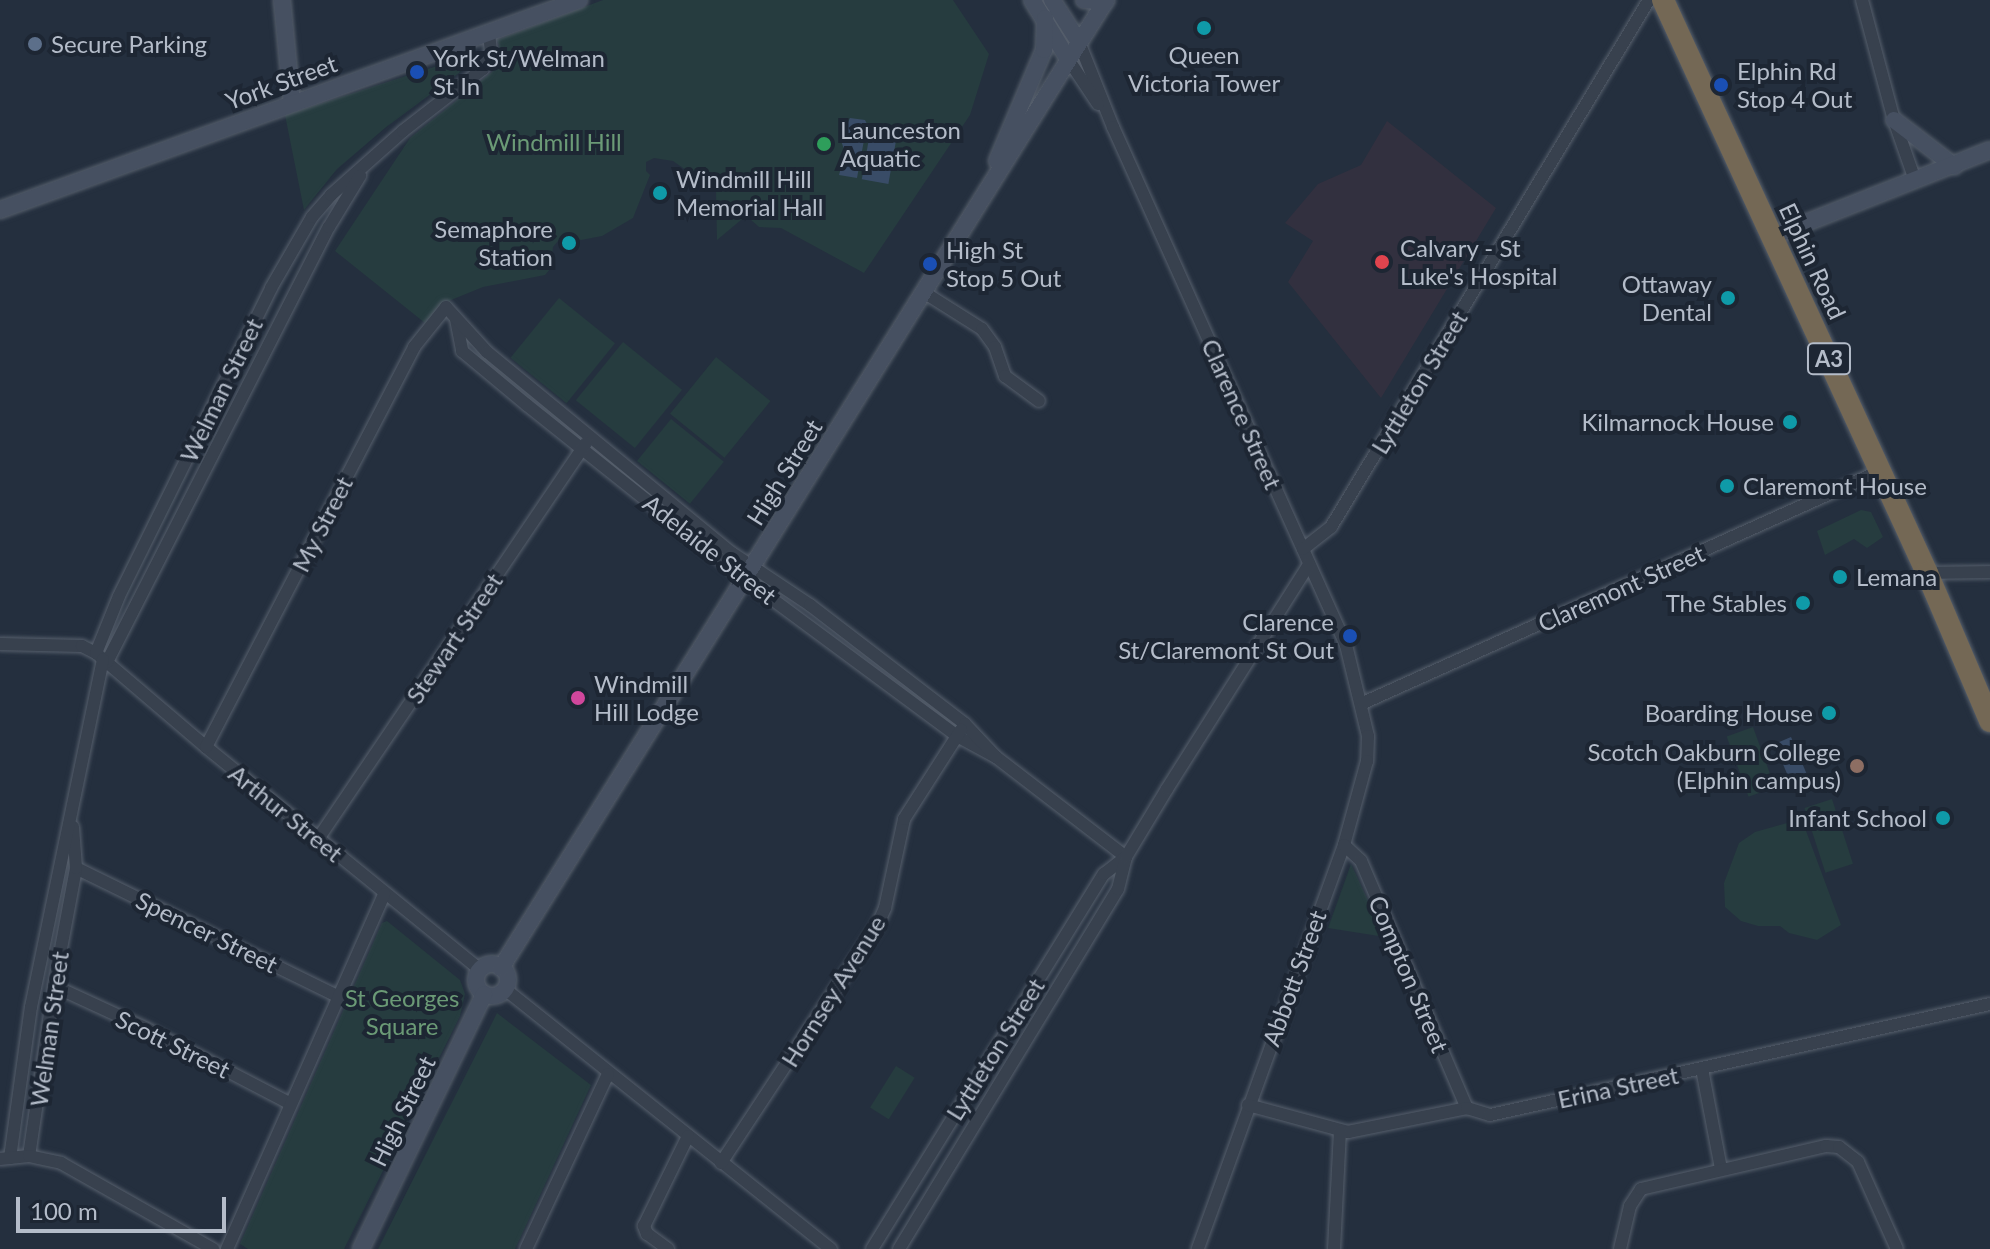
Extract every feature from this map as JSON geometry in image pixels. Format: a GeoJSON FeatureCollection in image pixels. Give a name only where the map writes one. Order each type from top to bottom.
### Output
{"type":"FeatureCollection","features":[{"type":"Feature","properties":{"kind":"highway","name":"Elphin Road"},"geometry":{"type":"LineString","coordinates":[[1663,0],[1927,573],[1990,721]]}},
{"type":"Feature","properties":{"kind":"main road"},"geometry":{"type":"LineString","coordinates":[[282,0],[292,103]]}},
{"type":"Feature","properties":{"kind":"main road","name":"York Street"},"geometry":{"type":"LineString","coordinates":[[0,210],[579,0]]}},
{"type":"Feature","properties":{"kind":"main road"},"geometry":{"type":"LineString","coordinates":[[1032,0],[1068,59]]}},
{"type":"Feature","properties":{"kind":"main road"},"geometry":{"type":"LineString","coordinates":[[1052,0],[1079,42]]}},
{"type":"Feature","properties":{"kind":"main road"},"geometry":{"type":"LineString","coordinates":[[1084,0],[1106,0]]}},
{"type":"Feature","properties":{"kind":"main road","name":"High Street"},"geometry":{"type":"LineString","coordinates":[[501,968],[1106,0]]}},
{"type":"Feature","properties":{"kind":"main road"},"geometry":{"type":"LineString","coordinates":[[985,192],[1044,50],[1045,18]]}},
{"type":"Feature","properties":{"kind":"main road"},"geometry":{"type":"LineString","coordinates":[[1894,120],[1954,166]]}},
{"type":"Feature","properties":{"kind":"main road"},"geometry":{"type":"LineString","coordinates":[[1773,236],[1990,150]]}},
{"type":"Feature","properties":{"kind":"main road"},"geometry":{"type":"LineString","coordinates":[[492,964],[501,968],[507,975],[505,989],[498,995],[484,994],[476,983],[480,970],[492,964]]}},
{"type":"Feature","properties":{"kind":"main road","name":"High Street"},"geometry":{"type":"LineString","coordinates":[[361,1249],[484,994]]}},
{"type":"Feature","properties":{"kind":"street","name":"Lyttleton Street"},"geometry":{"type":"LineString","coordinates":[[1303,549],[1331,527],[1649,0]]}},
{"type":"Feature","properties":{"kind":"street"},"geometry":{"type":"LineString","coordinates":[[1862,0],[1894,120],[1915,180]]}},
{"type":"Feature","properties":{"kind":"street","name":"Welman Street"},"geometry":{"type":"LineString","coordinates":[[5,1159],[59,865],[75,806],[102,658],[119,596],[271,288],[302,233],[321,205],[381,151],[483,69],[491,52],[489,33]]}},
{"type":"Feature","properties":{"kind":"street","name":"Clarence Street"},"geometry":{"type":"LineString","coordinates":[[1079,42],[1113,127],[1346,645],[1363,703]]}},
{"type":"Feature","properties":{"kind":"street","name":"Clarence Street"},"geometry":{"type":"LineString","coordinates":[[1068,59],[1113,127]]}},
{"type":"Feature","properties":{"kind":"street","name":"Welman Street"},"geometry":{"type":"LineString","coordinates":[[102,658],[329,227],[356,182],[381,151]]}},
{"type":"Feature","properties":{"kind":"street"},"geometry":{"type":"LineString","coordinates":[[925,293],[982,329],[995,347],[1005,376],[1039,401]]}},
{"type":"Feature","properties":{"kind":"street","name":"Adelaide Street"},"geometry":{"type":"LineString","coordinates":[[450,311],[487,352],[680,510],[729,559]]}},
{"type":"Feature","properties":{"kind":"street","name":"Adelaide Street"},"geometry":{"type":"LineString","coordinates":[[450,311],[460,348],[495,380],[671,521],[749,572],[810,605],[965,724],[996,757],[1126,857]]}},
{"type":"Feature","properties":{"kind":"street","name":"My Street"},"geometry":{"type":"LineString","coordinates":[[206,747],[414,347],[450,311]]}},
{"type":"Feature","properties":{"kind":"street"},"geometry":{"type":"LineString","coordinates":[[477,365],[487,352]]}},
{"type":"Feature","properties":{"kind":"street"},"geometry":{"type":"LineString","coordinates":[[495,380],[505,367]]}},
{"type":"Feature","properties":{"kind":"street"},"geometry":{"type":"LineString","coordinates":[[527,405],[537,393]]}},
{"type":"Feature","properties":{"kind":"street","name":"Stewart Street"},"geometry":{"type":"LineString","coordinates":[[318,839],[591,437]]}},
{"type":"Feature","properties":{"kind":"street","name":"Claremont Street"},"geometry":{"type":"LineString","coordinates":[[1363,703],[1880,471]]}},
{"type":"Feature","properties":{"kind":"street"},"geometry":{"type":"LineString","coordinates":[[671,521],[680,510]]}},
{"type":"Feature","properties":{"kind":"street","name":"Lyttleton Street"},"geometry":{"type":"LineString","coordinates":[[899,1249],[1118,889],[1126,857],[1309,564]]}},
{"type":"Feature","properties":{"kind":"street","name":"Adelaide Street"},"geometry":{"type":"LineString","coordinates":[[749,572],[800,618],[957,736],[996,757]]}},
{"type":"Feature","properties":{"kind":"street"},"geometry":{"type":"LineString","coordinates":[[1927,573],[1990,572]]}},
{"type":"Feature","properties":{"kind":"street"},"geometry":{"type":"LineString","coordinates":[[800,618],[810,605]]}},
{"type":"Feature","properties":{"kind":"street"},"geometry":{"type":"LineString","coordinates":[[0,644],[82,646],[102,658]]}},
{"type":"Feature","properties":{"kind":"street"},"geometry":{"type":"LineString","coordinates":[[851,656],[860,644]]}},
{"type":"Feature","properties":{"kind":"street","name":"Arthur Street"},"geometry":{"type":"LineString","coordinates":[[102,658],[384,894],[480,970]]}},
{"type":"Feature","properties":{"kind":"street"},"geometry":{"type":"LineString","coordinates":[[890,685],[899,673]]}},
{"type":"Feature","properties":{"kind":"street"},"geometry":{"type":"LineString","coordinates":[[923,710],[931,698]]}},
{"type":"Feature","properties":{"kind":"street","name":"Abbott Street"},"geometry":{"type":"LineString","coordinates":[[1198,1249],[1344,845],[1367,761],[1368,736],[1363,703]]}},
{"type":"Feature","properties":{"kind":"street","name":"Hornsey Avenue"},"geometry":{"type":"LineString","coordinates":[[721,1163],[877,926],[885,908],[904,819],[965,724]]}},
{"type":"Feature","properties":{"kind":"street","name":"Welman Street"},"geometry":{"type":"LineString","coordinates":[[29,1156],[54,986],[76,868],[75,806]]}},
{"type":"Feature","properties":{"kind":"street","name":"Compton Street"},"geometry":{"type":"LineString","coordinates":[[1344,845],[1361,861],[1467,1108]]}},
{"type":"Feature","properties":{"kind":"street","name":"Lyttleton Street"},"geometry":{"type":"LineString","coordinates":[[872,1249],[1104,874],[1126,857]]}},
{"type":"Feature","properties":{"kind":"street","name":"Spencer Street"},"geometry":{"type":"LineString","coordinates":[[76,868],[337,996]]}},
{"type":"Feature","properties":{"kind":"street"},"geometry":{"type":"LineString","coordinates":[[227,1249],[384,894]]}},
{"type":"Feature","properties":{"kind":"street","name":"Scott Street"},"geometry":{"type":"LineString","coordinates":[[54,986],[147,1029],[291,1104]]}},
{"type":"Feature","properties":{"kind":"street"},"geometry":{"type":"LineString","coordinates":[[505,989],[831,1249]]}},
{"type":"Feature","properties":{"kind":"street","name":"Erina Street"},"geometry":{"type":"LineString","coordinates":[[1248,1105],[1340,1131],[1467,1108],[1490,1115],[1990,1004]]}},
{"type":"Feature","properties":{"kind":"street"},"geometry":{"type":"LineString","coordinates":[[1702,1069],[1721,1169]]}},
{"type":"Feature","properties":{"kind":"street"},"geometry":{"type":"LineString","coordinates":[[526,1249],[608,1074]]}},
{"type":"Feature","properties":{"kind":"street"},"geometry":{"type":"LineString","coordinates":[[1334,1249],[1340,1131]]}},
{"type":"Feature","properties":{"kind":"street"},"geometry":{"type":"LineString","coordinates":[[668,1249],[647,1234],[644,1226],[688,1136]]}},
{"type":"Feature","properties":{"kind":"street"},"geometry":{"type":"LineString","coordinates":[[1620,1249],[1630,1206],[1641,1189],[1826,1146],[1839,1147],[1858,1162],[1897,1249]]}},
{"type":"Feature","properties":{"kind":"street"},"geometry":{"type":"LineString","coordinates":[[5,1159],[29,1156],[61,1163],[213,1249]]}},
{"type":"Feature","properties":{"kind":"shaded area","name":"Calvary - St Luke's Hospital"},"geometry":{"type":"Polygon","coordinates":[[[1387,121],[1496,208],[1381,398],[1288,282],[1313,241],[1285,223],[1318,184],[1361,165],[1387,121]]]}},
{"type":"Feature","properties":{"kind":"green space","name":"Windmill Hill"},"geometry":{"type":"Polygon","coordinates":[[[603,0],[953,0],[989,54],[970,115],[864,273],[781,228],[759,227],[750,219],[741,220],[717,240],[716,191],[673,161],[654,158],[646,162],[646,171],[650,175],[633,218],[602,236],[581,240],[563,235],[553,247],[551,268],[545,275],[483,287],[451,300],[425,323],[335,251],[410,138],[493,71],[503,58],[497,40],[603,0]]]}},
{"type":"Feature","properties":{"kind":"green space"},"geometry":{"type":"Polygon","coordinates":[[[471,55],[475,61],[385,128],[337,169],[304,210],[285,115],[471,55]]]}},
{"type":"Feature","properties":{"kind":"green space"},"geometry":{"type":"Polygon","coordinates":[[[559,298],[615,343],[566,403],[511,358],[559,298]]]}},
{"type":"Feature","properties":{"kind":"green space"},"geometry":{"type":"Polygon","coordinates":[[[623,342],[682,390],[635,448],[576,400],[623,342]]]}},
{"type":"Feature","properties":{"kind":"green space"},"geometry":{"type":"Polygon","coordinates":[[[716,357],[770,401],[724,458],[670,414],[716,357]]]}},
{"type":"Feature","properties":{"kind":"green space"},"geometry":{"type":"Polygon","coordinates":[[[671,419],[724,462],[690,504],[637,461],[671,419]]]}},
{"type":"Feature","properties":{"kind":"green space"},"geometry":{"type":"Polygon","coordinates":[[[1861,510],[1871,512],[1883,537],[1867,548],[1854,539],[1825,555],[1817,531],[1861,510]]]}},
{"type":"Feature","properties":{"kind":"green space"},"geometry":{"type":"Polygon","coordinates":[[[1753,727],[1775,787],[1749,797],[1727,737],[1753,727]]]}},
{"type":"Feature","properties":{"kind":"green space"},"geometry":{"type":"Polygon","coordinates":[[[1832,799],[1853,864],[1825,873],[1804,808],[1832,799]]]}},
{"type":"Feature","properties":{"kind":"green space"},"geometry":{"type":"Polygon","coordinates":[[[1799,812],[1841,925],[1817,940],[1789,933],[1780,926],[1758,926],[1741,921],[1725,907],[1724,883],[1739,843],[1755,832],[1791,822],[1793,815],[1799,812]]]}},
{"type":"Feature","properties":{"kind":"green space"},"geometry":{"type":"Polygon","coordinates":[[[1351,864],[1385,937],[1328,928],[1351,864]]]}},
{"type":"Feature","properties":{"kind":"green space","name":"St Georges Square"},"geometry":{"type":"Polygon","coordinates":[[[387,921],[460,980],[465,994],[460,1016],[344,1249],[248,1249],[240,1244],[382,923],[387,921]]]}},
{"type":"Feature","properties":{"kind":"green space","name":"St Georges Square"},"geometry":{"type":"Polygon","coordinates":[[[497,1013],[591,1085],[515,1249],[378,1249],[497,1013]]]}},
{"type":"Feature","properties":{"kind":"green space"},"geometry":{"type":"Polygon","coordinates":[[[896,1066],[915,1078],[889,1119],[870,1108],[896,1066]]]}},
{"type":"Feature","properties":{"kind":"water"},"geometry":{"type":"Polygon","coordinates":[[[850,118],[865,120],[867,124],[857,178],[839,175],[845,152],[840,138],[850,118]]]}},
{"type":"Feature","properties":{"kind":"water"},"geometry":{"type":"Polygon","coordinates":[[[871,127],[898,132],[888,184],[862,179],[871,127]]]}},
{"type":"Feature","properties":{"kind":"water"},"geometry":{"type":"Polygon","coordinates":[[[1791,737],[1811,785],[1795,792],[1774,744],[1791,737]]]}},
{"type":"Feature","properties":{"kind":"place","name":"Queen Victoria Tower"},"geometry":{"type":"Point","coordinates":[1204,28]}},
{"type":"Feature","properties":{"kind":"place","name":"Secure Parking"},"geometry":{"type":"Point","coordinates":[35,44]}},
{"type":"Feature","properties":{"kind":"place","name":"York St/Welman St In"},"geometry":{"type":"Point","coordinates":[417,72]}},
{"type":"Feature","properties":{"kind":"place","name":"Elphin Rd Stop 4 Out"},"geometry":{"type":"Point","coordinates":[1721,85]}},
{"type":"Feature","properties":{"kind":"place","name":"Launceston Aquatic"},"geometry":{"type":"Point","coordinates":[824,144]}},
{"type":"Feature","properties":{"kind":"place","name":"Windmill Hill Memorial Hall"},"geometry":{"type":"Point","coordinates":[660,193]}},
{"type":"Feature","properties":{"kind":"place","name":"Semaphore Station"},"geometry":{"type":"Point","coordinates":[569,243]}},
{"type":"Feature","properties":{"kind":"place","name":"Calvary - St Luke's Hospital"},"geometry":{"type":"Point","coordinates":[1382,262]}},
{"type":"Feature","properties":{"kind":"place","name":"High St Stop 5 Out"},"geometry":{"type":"Point","coordinates":[930,264]}},
{"type":"Feature","properties":{"kind":"place","name":"Ottaway Dental"},"geometry":{"type":"Point","coordinates":[1728,298]}},
{"type":"Feature","properties":{"kind":"place","name":"Kilmarnock House"},"geometry":{"type":"Point","coordinates":[1790,422]}},
{"type":"Feature","properties":{"kind":"place","name":"Claremont House"},"geometry":{"type":"Point","coordinates":[1727,486]}},
{"type":"Feature","properties":{"kind":"place","name":"Lemana"},"geometry":{"type":"Point","coordinates":[1840,577]}},
{"type":"Feature","properties":{"kind":"place","name":"The Stables"},"geometry":{"type":"Point","coordinates":[1803,603]}},
{"type":"Feature","properties":{"kind":"place","name":"Clarence St/Claremont St Out"},"geometry":{"type":"Point","coordinates":[1350,636]}},
{"type":"Feature","properties":{"kind":"place","name":"Windmill Hill Lodge"},"geometry":{"type":"Point","coordinates":[578,698]}},
{"type":"Feature","properties":{"kind":"place","name":"Boarding House"},"geometry":{"type":"Point","coordinates":[1829,713]}},
{"type":"Feature","properties":{"kind":"place","name":"Scotch Oakburn College (Elphin campus)"},"geometry":{"type":"Point","coordinates":[1857,766]}},
{"type":"Feature","properties":{"kind":"place","name":"Infant School"},"geometry":{"type":"Point","coordinates":[1943,818]}}]}
